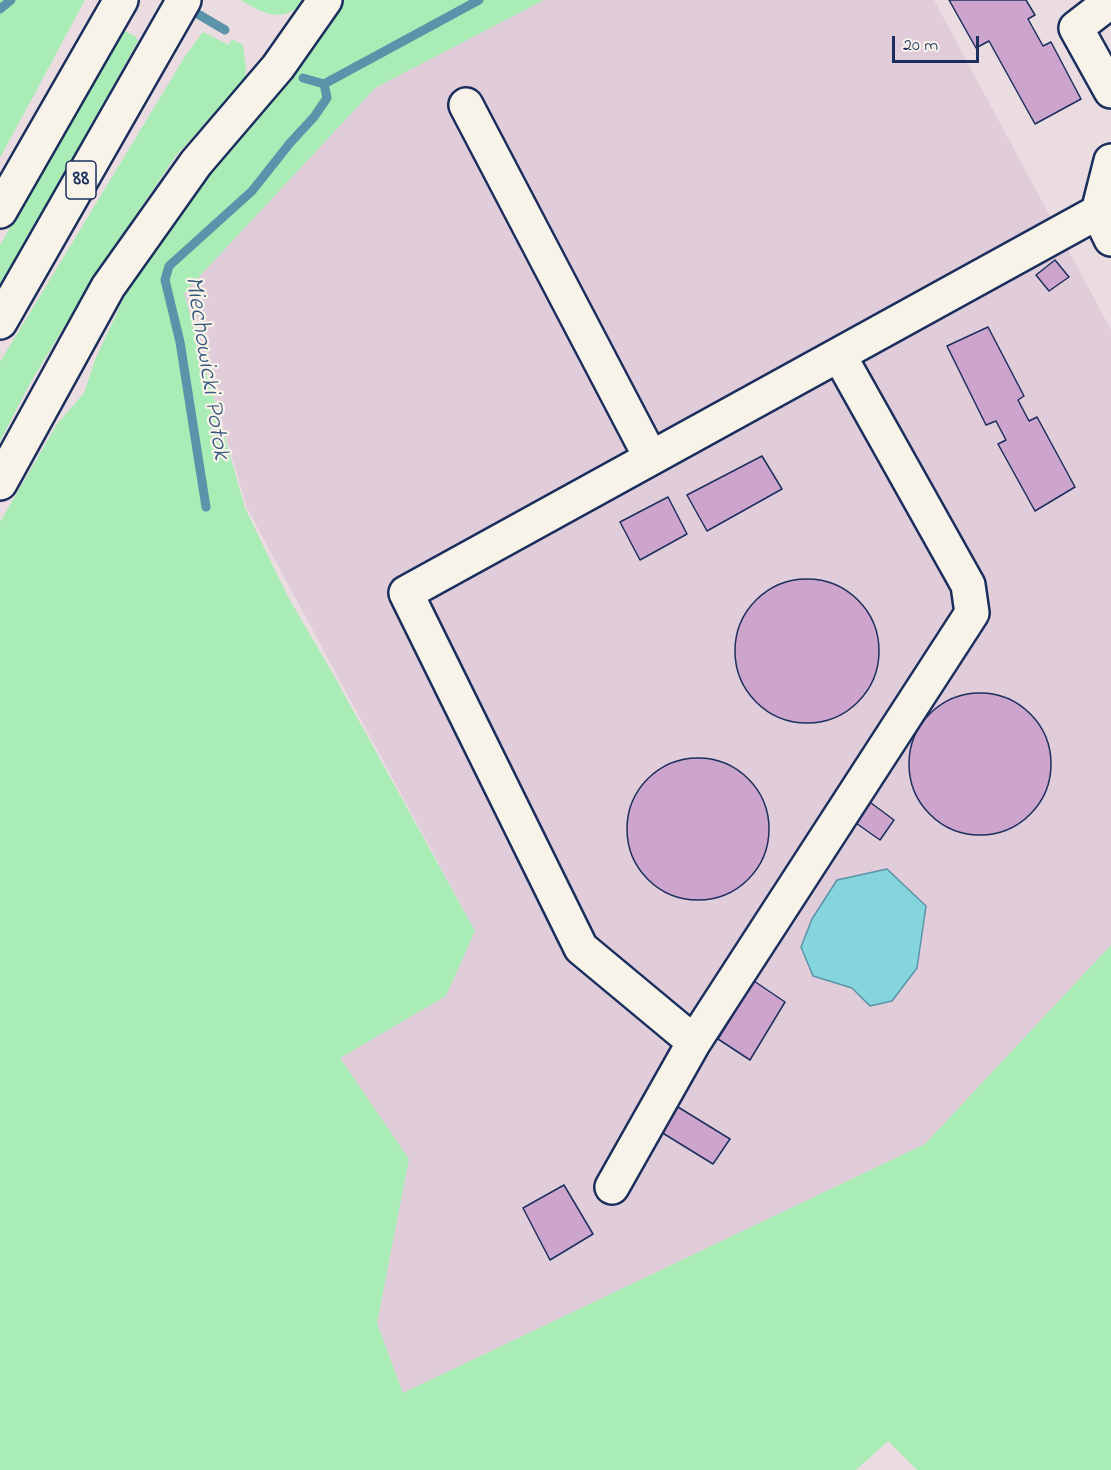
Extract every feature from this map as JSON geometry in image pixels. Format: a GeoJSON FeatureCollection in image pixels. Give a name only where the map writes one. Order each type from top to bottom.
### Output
{"type":"FeatureCollection","features":[{"type":"Feature","properties":{"kind":"main road","name":"88"},"geometry":{"type":"LineString","coordinates":[[0,322],[184,0]]}},
{"type":"Feature","properties":{"kind":"main road"},"geometry":{"type":"LineString","coordinates":[[0,483],[108,287],[196,163],[278,67],[325,0]]}},
{"type":"Feature","properties":{"kind":"main road"},"geometry":{"type":"LineString","coordinates":[[1111,1],[1076,28],[1111,91]]}},
{"type":"Feature","properties":{"kind":"main road","name":"88"},"geometry":{"type":"LineString","coordinates":[[0,211],[115,9]]}},
{"type":"Feature","properties":{"kind":"main road"},"geometry":{"type":"LineString","coordinates":[[466,105],[651,458]]}},
{"type":"Feature","properties":{"kind":"main road"},"geometry":{"type":"LineString","coordinates":[[694,1042],[581,948],[406,593],[839,355],[1105,225],[1111,161]]}},
{"type":"Feature","properties":{"kind":"main road"},"geometry":{"type":"LineString","coordinates":[[612,1187],[694,1042],[972,613],[968,585],[839,355]]}},
{"type":"Feature","properties":{"kind":"shaded area"},"geometry":{"type":"Polygon","coordinates":[[[544,0],[934,0],[1111,330],[1111,945],[925,1144],[403,1393],[377,1323],[409,1159],[340,1058],[446,996],[475,931],[247,508],[184,293],[375,88],[544,0]]]}},
{"type":"Feature","properties":{"kind":"green space"},"geometry":{"type":"Polygon","coordinates":[[[0,0],[85,0],[0,158],[0,0]]]}},
{"type":"Feature","properties":{"kind":"green space"},"geometry":{"type":"Polygon","coordinates":[[[241,0],[308,0],[291,12],[275,15],[259,10],[241,0]]]}},
{"type":"Feature","properties":{"kind":"green space"},"geometry":{"type":"Polygon","coordinates":[[[342,0],[544,0],[375,88],[184,293],[245,508],[287,595],[475,931],[446,996],[340,1058],[409,1159],[377,1323],[403,1393],[925,1144],[1111,945],[1111,1470],[917,1470],[888,1441],[856,1470],[0,1470],[0,522],[57,424],[84,393],[95,360],[139,265],[322,34],[342,0]]]}},
{"type":"Feature","properties":{"kind":"green space"},"geometry":{"type":"Polygon","coordinates":[[[125,31],[135,36],[138,41],[0,289],[0,245],[121,34],[125,31]]]}},
{"type":"Feature","properties":{"kind":"green space"},"geometry":{"type":"Polygon","coordinates":[[[203,32],[229,45],[232,39],[243,45],[245,78],[175,157],[96,274],[32,380],[0,441],[0,362],[184,58],[203,32]]]}},
{"type":"Feature","properties":{"kind":"water"},"geometry":{"type":"Polygon","coordinates":[[[887,869],[926,906],[917,968],[892,1001],[870,1006],[852,988],[813,976],[801,947],[812,919],[837,880],[887,869]]]}},
{"type":"Feature","properties":{"kind":"building"},"geometry":{"type":"Polygon","coordinates":[[[949,0],[1026,0],[1035,15],[1028,19],[1043,46],[1051,42],[1081,99],[1035,124],[989,41],[976,48],[949,0]]]}},
{"type":"Feature","properties":{"kind":"building"},"geometry":{"type":"Polygon","coordinates":[[[1055,260],[1069,277],[1049,291],[1036,275],[1055,260]]]}},
{"type":"Feature","properties":{"kind":"building"},"geometry":{"type":"Polygon","coordinates":[[[988,327],[1024,396],[1018,400],[1029,421],[1037,417],[1075,487],[1035,511],[998,444],[1006,440],[996,421],[986,425],[947,346],[988,327]]]}},
{"type":"Feature","properties":{"kind":"building"},"geometry":{"type":"Polygon","coordinates":[[[762,456],[782,489],[707,531],[687,495],[762,456]]]}},
{"type":"Feature","properties":{"kind":"building"},"geometry":{"type":"Polygon","coordinates":[[[668,497],[687,534],[640,560],[620,522],[668,497]]]}},
{"type":"Feature","properties":{"kind":"building"},"geometry":{"type":"Polygon","coordinates":[[[807,579],[834,585],[858,600],[873,624],[879,651],[873,678],[858,702],[834,717],[807,723],[780,717],[756,702],[741,678],[735,651],[741,624],[756,600],[780,585],[807,579]]]}},
{"type":"Feature","properties":{"kind":"building"},"geometry":{"type":"Polygon","coordinates":[[[980,693],[1007,699],[1030,714],[1045,737],[1051,764],[1045,791],[1030,814],[1007,829],[980,835],[953,829],[930,814],[915,791],[909,764],[915,737],[930,714],[953,699],[980,693]]]}},
{"type":"Feature","properties":{"kind":"building"},"geometry":{"type":"Polygon","coordinates":[[[698,758],[725,764],[748,779],[763,802],[769,829],[763,856],[748,879],[725,894],[698,900],[671,894],[648,879],[633,856],[627,829],[633,802],[648,779],[671,764],[698,758]]]}},
{"type":"Feature","properties":{"kind":"building"},"geometry":{"type":"Polygon","coordinates":[[[867,800],[894,820],[880,840],[853,821],[867,800]]]}},
{"type":"Feature","properties":{"kind":"building"},"geometry":{"type":"Polygon","coordinates":[[[754,981],[785,1002],[750,1060],[718,1039],[754,981]]]}},
{"type":"Feature","properties":{"kind":"building"},"geometry":{"type":"Polygon","coordinates":[[[678,1107],[730,1139],[713,1164],[661,1132],[678,1107]]]}},
{"type":"Feature","properties":{"kind":"building"},"geometry":{"type":"Polygon","coordinates":[[[564,1185],[593,1234],[550,1260],[523,1208],[564,1185]]]}},
{"type":"Feature","properties":{"kind":"waterway","name":"Miechowicki Potok"},"geometry":{"type":"LineString","coordinates":[[0,9],[11,0]]}},
{"type":"Feature","properties":{"kind":"waterway","name":"Miechowicki Potok"},"geometry":{"type":"LineString","coordinates":[[303,78],[324,84],[479,0]]}},
{"type":"Feature","properties":{"kind":"waterway","name":"Miechowicki Potok"},"geometry":{"type":"LineString","coordinates":[[186,7],[225,30]]}},
{"type":"Feature","properties":{"kind":"waterway","name":"Miechowicki Potok"},"geometry":{"type":"LineString","coordinates":[[206,507],[180,342],[165,280],[169,266],[252,191],[314,117],[327,98],[324,84]]}}]}
